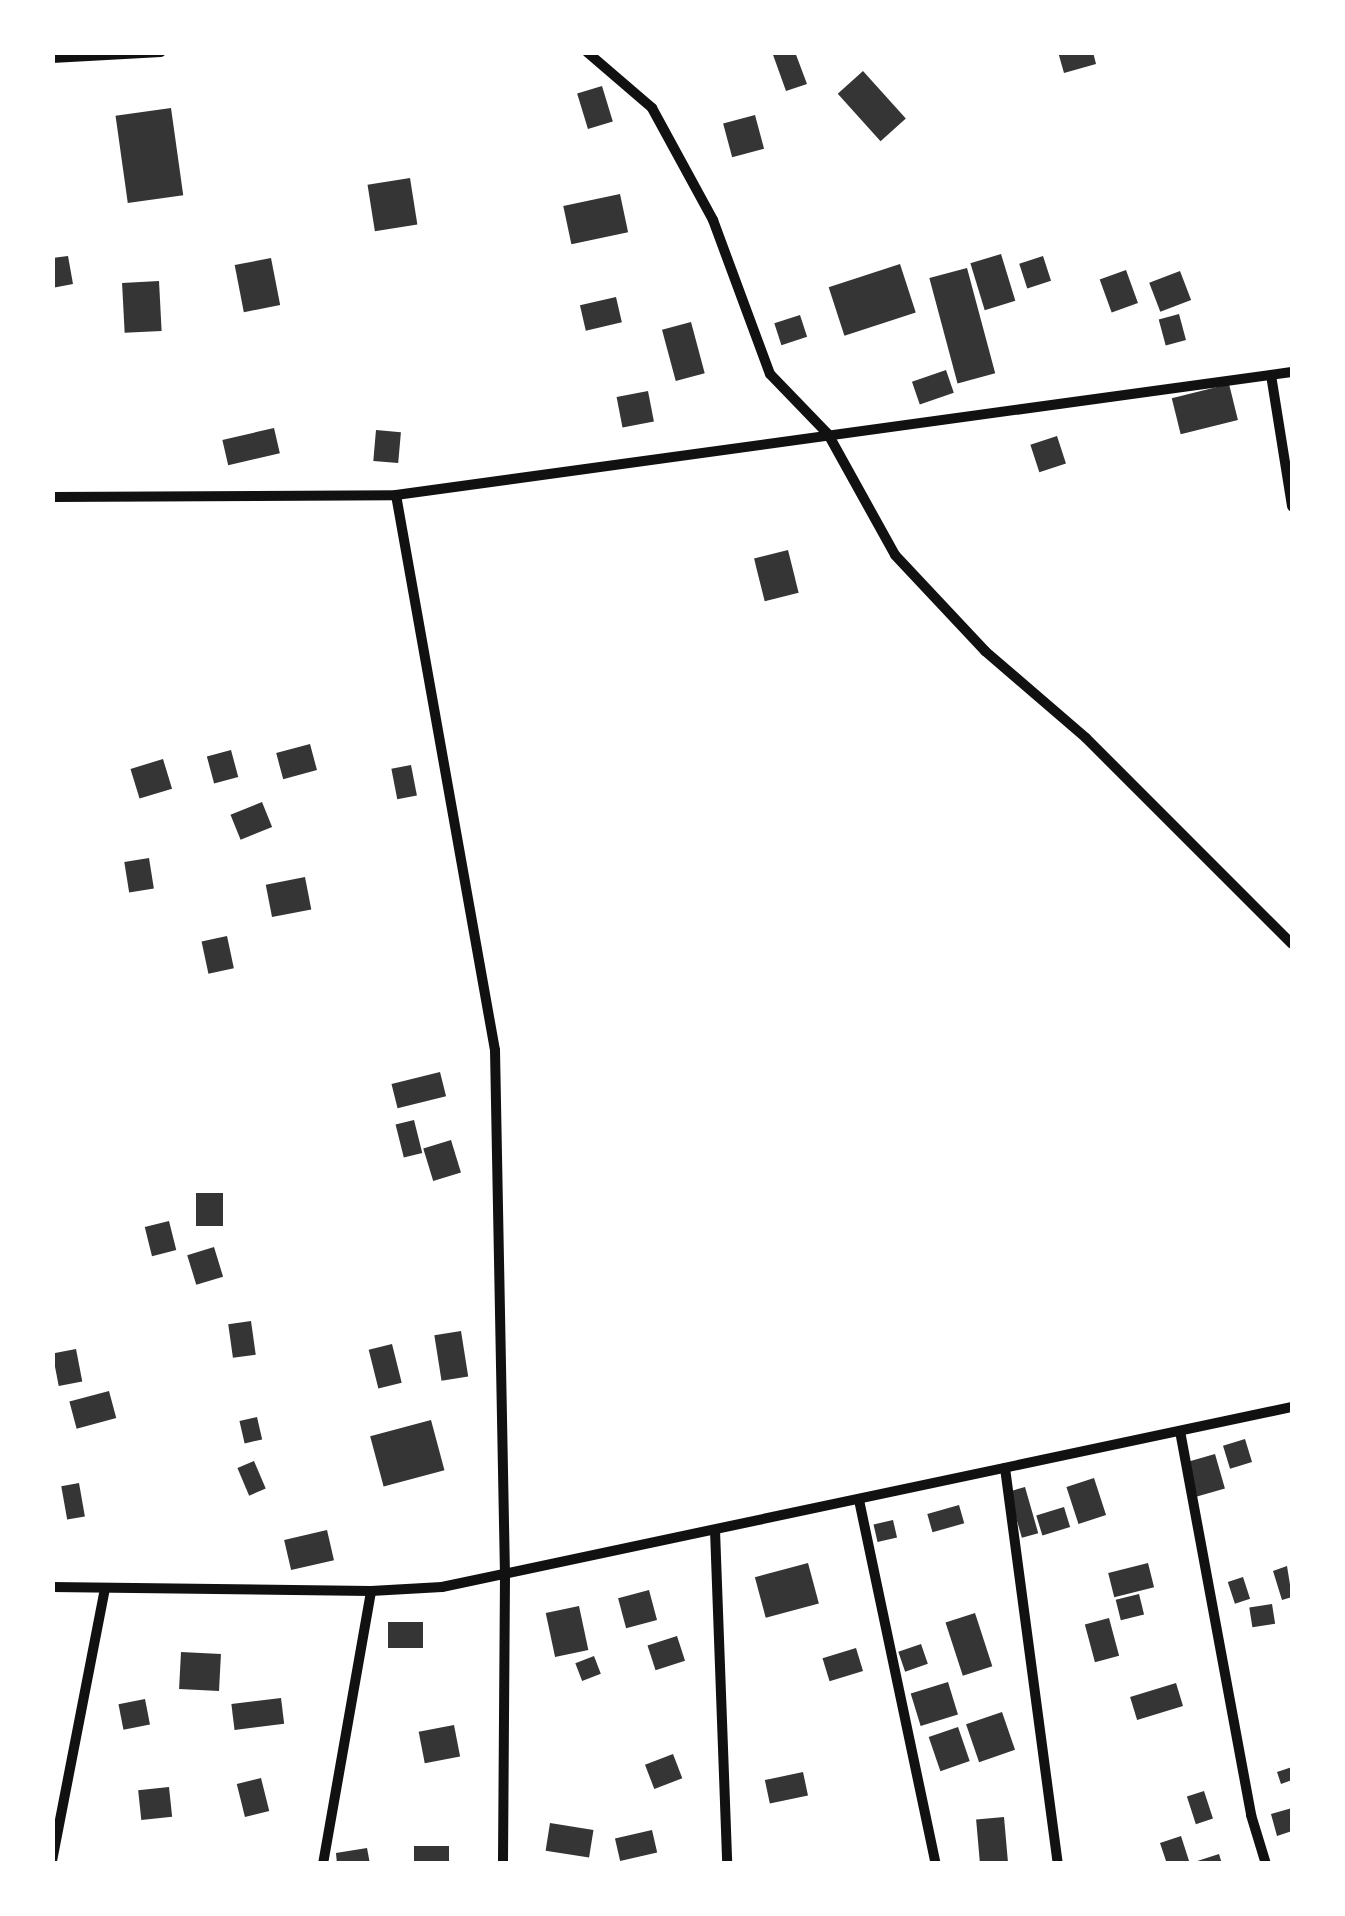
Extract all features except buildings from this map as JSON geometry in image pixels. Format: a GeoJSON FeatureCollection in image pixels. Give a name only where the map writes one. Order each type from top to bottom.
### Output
{"type":"FeatureCollection","features":[{"type":"Feature","properties":{"kind":"street"},"geometry":{"type":"LineString","coordinates":[[52,58],[161,52]]}},
{"type":"Feature","properties":{"kind":"street"},"geometry":{"type":"LineString","coordinates":[[587,52],[652,108],[712,220],[770,374],[828,434],[895,555],[984,651],[1086,738],[1292,944]]}},
{"type":"Feature","properties":{"kind":"street"},"geometry":{"type":"LineString","coordinates":[[52,497],[396,495],[1292,372]]}},
{"type":"Feature","properties":{"kind":"street"},"geometry":{"type":"LineString","coordinates":[[1271,374],[1292,506]]}},
{"type":"Feature","properties":{"kind":"street"},"geometry":{"type":"LineString","coordinates":[[396,495],[494,1050],[505,1574],[503,1864]]}},
{"type":"Feature","properties":{"kind":"street"},"geometry":{"type":"LineString","coordinates":[[52,1587],[442,1587],[1292,1407]]}},
{"type":"Feature","properties":{"kind":"street"},"geometry":{"type":"LineString","coordinates":[[1180,1431],[1251,1815],[1266,1864]]}},
{"type":"Feature","properties":{"kind":"street"},"geometry":{"type":"LineString","coordinates":[[1005,1468],[1058,1864]]}},
{"type":"Feature","properties":{"kind":"street"},"geometry":{"type":"LineString","coordinates":[[859,1500],[936,1864]]}},
{"type":"Feature","properties":{"kind":"street"},"geometry":{"type":"LineString","coordinates":[[715,1530],[727,1864]]}},
{"type":"Feature","properties":{"kind":"street"},"geometry":{"type":"LineString","coordinates":[[52,1861],[105,1588]]}},
{"type":"Feature","properties":{"kind":"street"},"geometry":{"type":"LineString","coordinates":[[323,1864],[371,1590]]}}]}
